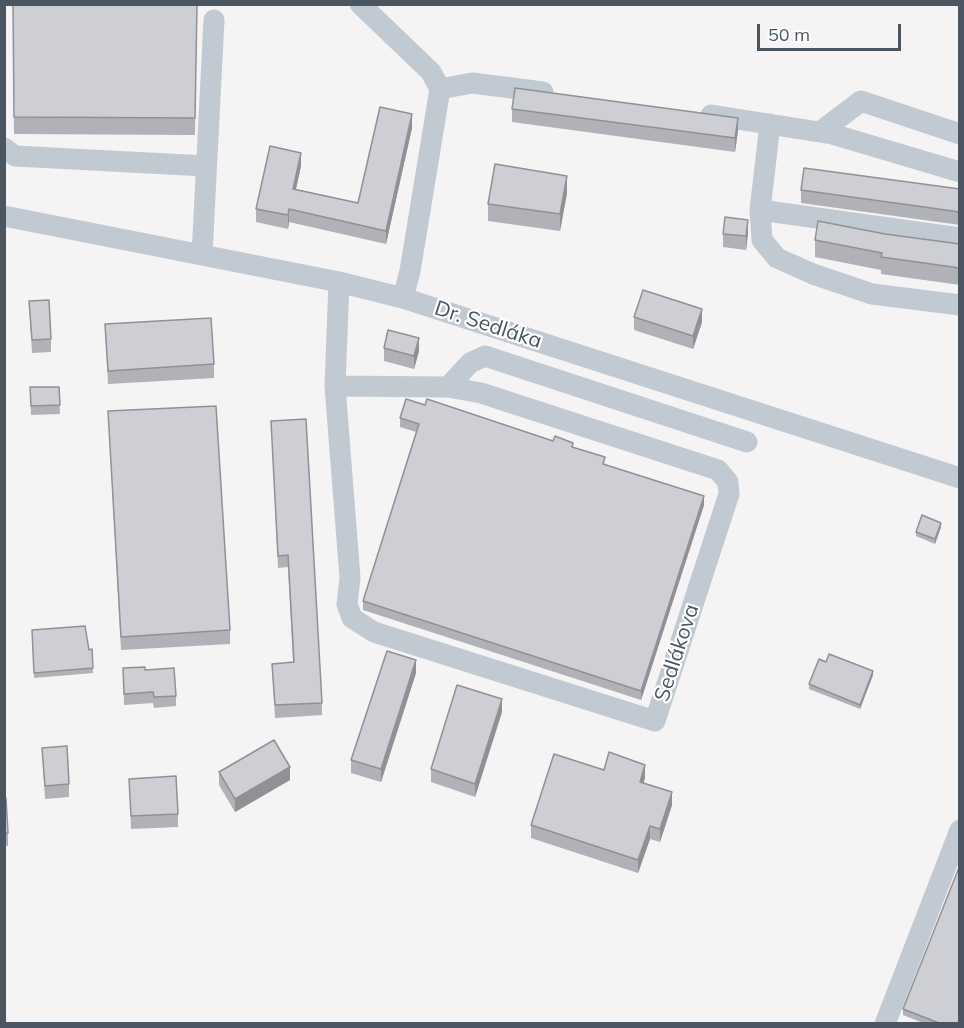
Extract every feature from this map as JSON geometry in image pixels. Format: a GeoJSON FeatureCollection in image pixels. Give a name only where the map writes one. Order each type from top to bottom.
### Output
{"type":"FeatureCollection","features":[{"type":"Feature","properties":{"kind":"street"},"geometry":{"type":"LineString","coordinates":[[360,4],[431,72],[440,89],[410,271],[403,298]]}},
{"type":"Feature","properties":{"kind":"street"},"geometry":{"type":"LineString","coordinates":[[202,255],[214,20]]}},
{"type":"Feature","properties":{"kind":"street"},"geometry":{"type":"LineString","coordinates":[[440,89],[472,83],[567,95]]}},
{"type":"Feature","properties":{"kind":"street"},"geometry":{"type":"LineString","coordinates":[[820,132],[861,101],[960,134]]}},
{"type":"Feature","properties":{"kind":"street"},"geometry":{"type":"LineString","coordinates":[[696,112],[820,132],[960,171]]}},
{"type":"Feature","properties":{"kind":"street"},"geometry":{"type":"LineString","coordinates":[[770,124],[760,210],[762,240],[777,258],[813,274],[872,294],[960,305]]}},
{"type":"Feature","properties":{"kind":"street"},"geometry":{"type":"LineString","coordinates":[[4,148],[15,156],[206,166]]}},
{"type":"Feature","properties":{"kind":"street"},"geometry":{"type":"LineString","coordinates":[[760,210],[960,238]]}},
{"type":"Feature","properties":{"kind":"street","name":"Dr. Sedláka"},"geometry":{"type":"LineString","coordinates":[[4,216],[339,282],[403,298],[960,478]]}},
{"type":"Feature","properties":{"kind":"street","name":"Sedlákova"},"geometry":{"type":"LineString","coordinates":[[335,386],[448,387],[481,393],[718,470],[728,482],[729,494],[655,721],[374,632],[352,618],[347,604],[350,578],[335,386],[339,282]]}},
{"type":"Feature","properties":{"kind":"street"},"geometry":{"type":"LineString","coordinates":[[448,387],[470,363],[485,356],[747,442]]}},
{"type":"Feature","properties":{"kind":"street"},"geometry":{"type":"LineString","coordinates":[[885,1023],[960,830]]}},
{"type":"Feature","properties":{"kind":"building"},"geometry":{"type":"Polygon","coordinates":[[[13,4],[197,4],[195,118],[14,117],[13,4]]]}},
{"type":"Feature","properties":{"kind":"building"},"geometry":{"type":"Polygon","coordinates":[[[515,88],[738,118],[735,138],[512,109],[515,88]]]}},
{"type":"Feature","properties":{"kind":"building"},"geometry":{"type":"Polygon","coordinates":[[[380,107],[412,114],[386,231],[289,209],[288,215],[256,209],[270,146],[301,153],[293,189],[358,203],[380,107]]]}},
{"type":"Feature","properties":{"kind":"building"},"geometry":{"type":"Polygon","coordinates":[[[495,164],[567,176],[560,214],[488,204],[495,164]]]}},
{"type":"Feature","properties":{"kind":"building"},"geometry":{"type":"Polygon","coordinates":[[[804,168],[960,189],[960,212],[801,190],[804,168]]]}},
{"type":"Feature","properties":{"kind":"building"},"geometry":{"type":"Polygon","coordinates":[[[725,217],[748,220],[746,236],[723,234],[725,217]]]}},
{"type":"Feature","properties":{"kind":"building"},"geometry":{"type":"Polygon","coordinates":[[[818,221],[885,234],[960,244],[960,268],[881,257],[882,253],[815,240],[818,221]]]}},
{"type":"Feature","properties":{"kind":"building"},"geometry":{"type":"Polygon","coordinates":[[[643,290],[702,309],[693,336],[634,317],[643,290]]]}},
{"type":"Feature","properties":{"kind":"building"},"geometry":{"type":"Polygon","coordinates":[[[49,300],[51,339],[32,340],[29,301],[49,300]]]}},
{"type":"Feature","properties":{"kind":"building"},"geometry":{"type":"Polygon","coordinates":[[[211,318],[214,364],[108,371],[105,324],[211,318]]]}},
{"type":"Feature","properties":{"kind":"building"},"geometry":{"type":"Polygon","coordinates":[[[388,330],[419,338],[414,356],[384,348],[388,330]]]}},
{"type":"Feature","properties":{"kind":"building"},"geometry":{"type":"Polygon","coordinates":[[[30,387],[59,387],[60,405],[31,406],[30,387]]]}},
{"type":"Feature","properties":{"kind":"building"},"geometry":{"type":"Polygon","coordinates":[[[406,399],[425,405],[427,399],[553,441],[555,436],[573,443],[572,447],[605,457],[603,464],[704,496],[641,691],[363,601],[419,424],[400,418],[406,399]]]}},
{"type":"Feature","properties":{"kind":"building"},"geometry":{"type":"Polygon","coordinates":[[[216,406],[230,630],[121,637],[108,411],[216,406]]]}},
{"type":"Feature","properties":{"kind":"building"},"geometry":{"type":"Polygon","coordinates":[[[306,419],[322,703],[275,705],[272,664],[294,662],[288,555],[278,556],[271,421],[306,419]]]}},
{"type":"Feature","properties":{"kind":"building"},"geometry":{"type":"Polygon","coordinates":[[[922,515],[941,523],[935,539],[916,532],[922,515]]]}},
{"type":"Feature","properties":{"kind":"building"},"geometry":{"type":"Polygon","coordinates":[[[85,626],[89,650],[92,649],[93,668],[34,673],[32,630],[85,626]]]}},
{"type":"Feature","properties":{"kind":"building"},"geometry":{"type":"Polygon","coordinates":[[[387,651],[416,660],[381,769],[351,760],[387,651]]]}},
{"type":"Feature","properties":{"kind":"building"},"geometry":{"type":"Polygon","coordinates":[[[829,654],[873,671],[860,705],[809,684],[819,659],[826,662],[829,654]]]}},
{"type":"Feature","properties":{"kind":"building"},"geometry":{"type":"Polygon","coordinates":[[[145,667],[145,670],[174,668],[176,696],[154,697],[153,692],[124,694],[123,668],[145,667]]]}},
{"type":"Feature","properties":{"kind":"building"},"geometry":{"type":"Polygon","coordinates":[[[457,685],[502,699],[475,784],[431,769],[457,685]]]}},
{"type":"Feature","properties":{"kind":"building"},"geometry":{"type":"Polygon","coordinates":[[[274,740],[290,767],[235,799],[219,772],[274,740]]]}},
{"type":"Feature","properties":{"kind":"building"},"geometry":{"type":"Polygon","coordinates":[[[67,746],[69,784],[45,786],[42,748],[67,746]]]}},
{"type":"Feature","properties":{"kind":"building"},"geometry":{"type":"Polygon","coordinates":[[[609,752],[645,765],[640,782],[672,792],[660,829],[650,826],[638,860],[531,825],[554,754],[604,770],[609,752]]]}},
{"type":"Feature","properties":{"kind":"building"},"geometry":{"type":"Polygon","coordinates":[[[176,776],[178,814],[131,816],[129,779],[176,776]]]}},
{"type":"Feature","properties":{"kind":"building"},"geometry":{"type":"Polygon","coordinates":[[[4,798],[6,798],[8,833],[4,833],[4,798]]]}},
{"type":"Feature","properties":{"kind":"building"},"geometry":{"type":"Polygon","coordinates":[[[960,865],[960,1023],[939,1023],[903,1009],[960,865]]]}}]}
